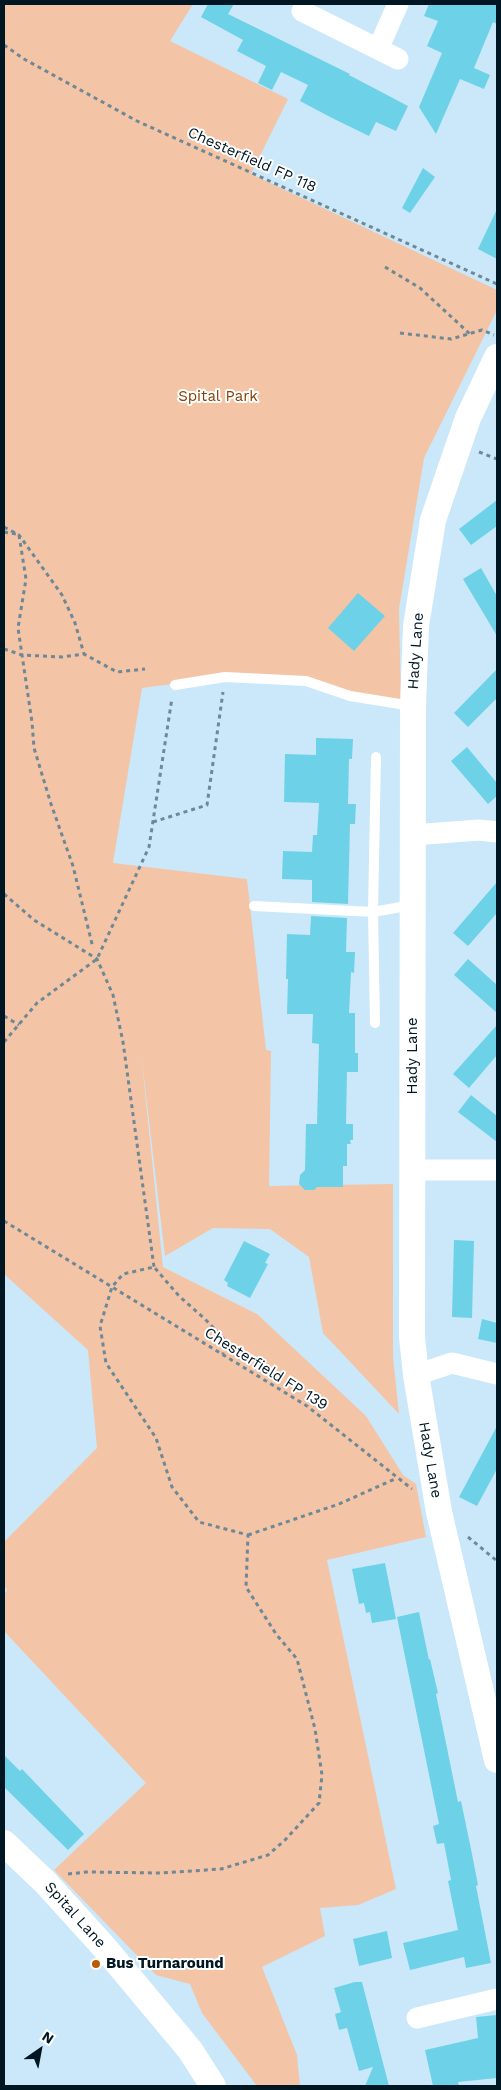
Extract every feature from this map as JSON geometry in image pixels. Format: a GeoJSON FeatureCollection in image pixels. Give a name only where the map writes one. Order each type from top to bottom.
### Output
{"type":"FeatureCollection","features":[{"type":"Feature","properties":{"kind":"street"},"geometry":{"type":"LineString","coordinates":[[378,49],[398,4]]}},
{"type":"Feature","properties":{"kind":"street"},"geometry":{"type":"LineString","coordinates":[[302,11],[398,59]]}},
{"type":"Feature","properties":{"kind":"street","name":"Hady Lane"},"geometry":{"type":"LineString","coordinates":[[497,357],[468,418],[433,520],[416,626],[413,706],[412,1337],[416,1375],[439,1512],[497,1760]]}},
{"type":"Feature","properties":{"kind":"street"},"geometry":{"type":"LineString","coordinates":[[413,835],[479,830],[497,832]]}},
{"type":"Feature","properties":{"kind":"street"},"geometry":{"type":"LineString","coordinates":[[413,1170],[497,1170]]}},
{"type":"Feature","properties":{"kind":"street"},"geometry":{"type":"LineString","coordinates":[[416,1375],[452,1364],[497,1374]]}},
{"type":"Feature","properties":{"kind":"street","name":"Spital Lane"},"geometry":{"type":"LineString","coordinates":[[4,1843],[45,1882],[104,1947],[190,2050],[213,2086]]}},
{"type":"Feature","properties":{"kind":"street"},"geometry":{"type":"LineString","coordinates":[[417,2018],[497,1999]]}},
{"type":"Feature","properties":{"kind":"lane"},"geometry":{"type":"LineString","coordinates":[[174,685],[225,677],[306,681],[350,696],[413,706]]}},
{"type":"Feature","properties":{"kind":"lane"},"geometry":{"type":"LineString","coordinates":[[375,1023],[373,912],[376,757]]}},
{"type":"Feature","properties":{"kind":"lane"},"geometry":{"type":"LineString","coordinates":[[254,906],[373,912],[413,905]]}},
{"type":"Feature","properties":{"kind":"path","name":"Chesterfield FP 118"},"geometry":{"type":"LineString","coordinates":[[4,45],[24,60],[137,121],[497,284]]}},
{"type":"Feature","properties":{"kind":"path"},"geometry":{"type":"LineString","coordinates":[[385,267],[420,288],[470,334]]}},
{"type":"Feature","properties":{"kind":"path"},"geometry":{"type":"LineString","coordinates":[[400,333],[451,339],[482,330],[497,336]]}},
{"type":"Feature","properties":{"kind":"path"},"geometry":{"type":"LineString","coordinates":[[4,527],[19,535],[62,595],[84,654]]}},
{"type":"Feature","properties":{"kind":"path"},"geometry":{"type":"LineString","coordinates":[[4,532],[19,535]]}},
{"type":"Feature","properties":{"kind":"path"},"geometry":{"type":"LineString","coordinates":[[19,535],[26,579],[18,628],[34,748],[73,866],[93,948]]}},
{"type":"Feature","properties":{"kind":"path"},"geometry":{"type":"LineString","coordinates":[[4,649],[22,655],[62,657],[84,654],[117,672],[145,669]]}},
{"type":"Feature","properties":{"kind":"path"},"geometry":{"type":"LineString","coordinates":[[153,822],[207,805],[225,677]]}},
{"type":"Feature","properties":{"kind":"path"},"geometry":{"type":"LineString","coordinates":[[4,1042],[37,1003],[97,959],[149,847],[166,726],[174,685]]}},
{"type":"Feature","properties":{"kind":"path"},"geometry":{"type":"LineString","coordinates":[[4,894],[34,920],[97,959],[113,995],[123,1042],[154,1267],[180,1296],[206,1319],[223,1338],[223,1354]]}},
{"type":"Feature","properties":{"kind":"path"},"geometry":{"type":"LineString","coordinates":[[4,1016],[18,1025]]}},
{"type":"Feature","properties":{"kind":"path","name":"Chesterfield FP 139"},"geometry":{"type":"LineString","coordinates":[[4,1221],[307,1406],[497,1561]]}},
{"type":"Feature","properties":{"kind":"path"},"geometry":{"type":"LineString","coordinates":[[154,1267],[123,1274],[112,1287],[100,1326],[106,1363],[156,1438],[172,1487],[199,1522],[248,1535],[339,1504],[397,1478]]}},
{"type":"Feature","properties":{"kind":"path"},"geometry":{"type":"LineString","coordinates":[[45,1882],[58,1875],[88,1872],[160,1873],[221,1869],[268,1855],[285,1840],[319,1803],[322,1775],[315,1729],[297,1659],[276,1634],[246,1587],[248,1535]]}},
{"type":"Feature","properties":{"kind":"green space","name":"Spital Park"},"geometry":{"type":"Polygon","coordinates":[[[4,4],[193,4],[170,41],[288,99],[251,174],[497,290],[497,310],[424,458],[399,609],[401,704],[306,681],[225,677],[142,688],[113,863],[247,879],[266,1050],[271,1051],[269,1186],[393,1184],[393,1357],[399,1414],[323,1333],[309,1257],[270,1229],[213,1228],[165,1256],[141,1053],[163,1267],[257,1314],[366,1416],[403,1475],[416,1484],[426,1537],[327,1560],[396,1889],[358,1905],[320,1908],[325,1936],[262,1967],[297,2055],[300,2086],[257,2086],[202,2013],[190,1984],[156,1975],[54,1870],[146,1783],[4,1631],[4,1595],[7,1590],[4,1585],[4,1542],[97,1448],[88,1350],[4,1274],[4,4]]]}},
{"type":"Feature","properties":{"kind":"building"},"geometry":{"type":"Polygon","coordinates":[[[208,4],[234,4],[228,14],[350,74],[408,106],[396,131],[376,122],[369,136],[332,118],[300,101],[308,85],[281,72],[272,90],[258,83],[266,66],[237,51],[243,40],[201,17],[208,4]]]}},
{"type":"Feature","properties":{"kind":"building"},"geometry":{"type":"Polygon","coordinates":[[[429,4],[497,4],[497,24],[493,22],[474,68],[490,75],[484,89],[460,79],[436,134],[419,107],[442,53],[427,46],[438,21],[424,16],[429,4]]]}},
{"type":"Feature","properties":{"kind":"building"},"geometry":{"type":"Polygon","coordinates":[[[423,168],[435,177],[410,213],[402,208],[423,168]]]}},
{"type":"Feature","properties":{"kind":"building"},"geometry":{"type":"Polygon","coordinates":[[[497,209],[497,259],[478,249],[497,209]]]}},
{"type":"Feature","properties":{"kind":"building"},"geometry":{"type":"Polygon","coordinates":[[[497,500],[497,526],[471,545],[459,529],[497,500]]]}},
{"type":"Feature","properties":{"kind":"building"},"geometry":{"type":"Polygon","coordinates":[[[481,568],[497,596],[497,636],[463,579],[481,568]]]}},
{"type":"Feature","properties":{"kind":"building"},"geometry":{"type":"Polygon","coordinates":[[[358,593],[385,616],[354,651],[328,628],[358,593]]]}},
{"type":"Feature","properties":{"kind":"building"},"geometry":{"type":"Polygon","coordinates":[[[497,669],[497,698],[468,727],[454,713],[497,669]]]}},
{"type":"Feature","properties":{"kind":"building"},"geometry":{"type":"Polygon","coordinates":[[[316,738],[353,739],[352,759],[349,759],[348,804],[356,804],[355,824],[350,824],[348,904],[312,902],[312,880],[282,879],[283,851],[312,852],[313,835],[317,835],[319,803],[284,802],[285,754],[316,755],[316,738]]]}},
{"type":"Feature","properties":{"kind":"building"},"geometry":{"type":"Polygon","coordinates":[[[467,747],[497,783],[497,796],[488,804],[451,761],[467,747]]]}},
{"type":"Feature","properties":{"kind":"building"},"geometry":{"type":"Polygon","coordinates":[[[497,882],[497,913],[468,946],[453,933],[497,882]]]}},
{"type":"Feature","properties":{"kind":"building"},"geometry":{"type":"Polygon","coordinates":[[[311,916],[347,918],[346,952],[355,952],[354,973],[351,972],[349,1013],[355,1013],[355,1053],[358,1053],[358,1072],[347,1072],[346,1124],[353,1124],[353,1140],[350,1140],[351,1144],[347,1144],[347,1166],[343,1166],[343,1187],[317,1187],[314,1190],[305,1190],[299,1184],[300,1175],[305,1170],[306,1124],[317,1124],[319,1044],[312,1043],[313,1014],[287,1014],[288,979],[286,979],[287,934],[310,935],[311,916]]]}},
{"type":"Feature","properties":{"kind":"building"},"geometry":{"type":"Polygon","coordinates":[[[468,959],[497,985],[497,1013],[454,975],[468,959]]]}},
{"type":"Feature","properties":{"kind":"building"},"geometry":{"type":"Polygon","coordinates":[[[497,1025],[497,1055],[469,1088],[453,1074],[497,1025]]]}},
{"type":"Feature","properties":{"kind":"building"},"geometry":{"type":"Polygon","coordinates":[[[471,1095],[497,1116],[497,1142],[458,1112],[471,1095]]]}},
{"type":"Feature","properties":{"kind":"building"},"geometry":{"type":"Polygon","coordinates":[[[454,1240],[474,1241],[472,1318],[452,1317],[454,1240]]]}},
{"type":"Feature","properties":{"kind":"building"},"geometry":{"type":"Polygon","coordinates":[[[244,1241],[270,1254],[265,1263],[268,1264],[250,1298],[227,1286],[228,1283],[224,1280],[244,1241]]]}},
{"type":"Feature","properties":{"kind":"building"},"geometry":{"type":"Polygon","coordinates":[[[482,1319],[497,1323],[497,1343],[478,1339],[482,1319]]]}},
{"type":"Feature","properties":{"kind":"building"},"geometry":{"type":"Polygon","coordinates":[[[497,1426],[497,1469],[477,1506],[459,1497],[497,1426]]]}},
{"type":"Feature","properties":{"kind":"building"},"geometry":{"type":"Polygon","coordinates":[[[385,1563],[396,1619],[372,1623],[370,1612],[366,1613],[364,1603],[359,1604],[352,1569],[385,1563]]]}},
{"type":"Feature","properties":{"kind":"building"},"geometry":{"type":"Polygon","coordinates":[[[419,1612],[438,1693],[436,1694],[458,1802],[461,1801],[471,1849],[491,1963],[466,1968],[464,1957],[410,1970],[403,1943],[458,1930],[448,1881],[451,1880],[444,1843],[437,1844],[433,1826],[439,1824],[397,1617],[419,1612]]]}},
{"type":"Feature","properties":{"kind":"building"},"geometry":{"type":"Polygon","coordinates":[[[4,1755],[20,1771],[22,1769],[84,1834],[68,1850],[4,1787],[4,1755]]]}},
{"type":"Feature","properties":{"kind":"building"},"geometry":{"type":"Polygon","coordinates":[[[387,1931],[392,1958],[359,1966],[353,1939],[387,1931]]]}},
{"type":"Feature","properties":{"kind":"building"},"geometry":{"type":"Polygon","coordinates":[[[362,1982],[389,2086],[365,2086],[373,2067],[359,2071],[347,2028],[339,2030],[335,2014],[341,2012],[334,1988],[362,1982]]]}},
{"type":"Feature","properties":{"kind":"building"},"geometry":{"type":"Polygon","coordinates":[[[497,2015],[497,2078],[458,2082],[459,2086],[433,2086],[425,2050],[478,2038],[476,2017],[497,2015]]]}},
{"type":"Feature","properties":{"kind":"place","name":"Bus Turnaround"},"geometry":{"type":"Point","coordinates":[96,1964]}}]}
